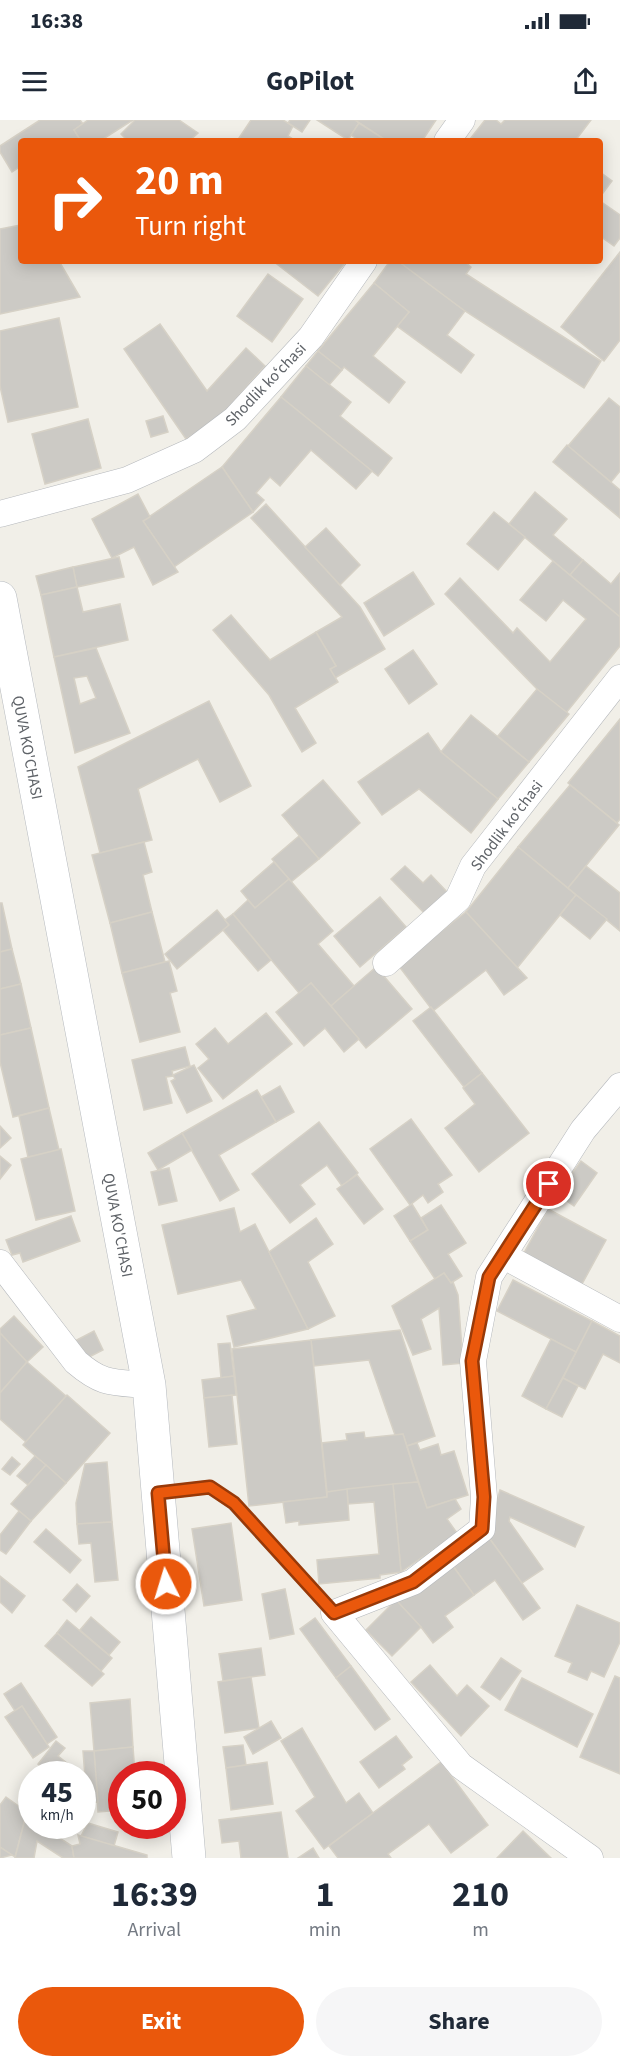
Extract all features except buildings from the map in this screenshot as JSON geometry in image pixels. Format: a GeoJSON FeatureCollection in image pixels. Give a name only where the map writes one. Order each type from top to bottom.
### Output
{"type":"FeatureCollection","features":[{"type":"Feature","properties":{"kind":"main road","name":"QUVA KO'CHASI"},"geometry":{"type":"LineString","coordinates":[[0,598],[149,1385],[189,1858]]}},
{"type":"Feature","properties":{"kind":"street"},"geometry":{"type":"LineString","coordinates":[[449,138],[462,120]]}},
{"type":"Feature","properties":{"kind":"street","name":"Shodlik koʻchasi"},"geometry":{"type":"LineString","coordinates":[[0,514],[127,480],[194,450],[235,419],[310,337],[362,264]]}},
{"type":"Feature","properties":{"kind":"street","name":"Shodlik koʻchasi"},"geometry":{"type":"LineString","coordinates":[[386,963],[458,899],[472,867],[620,678]]}},
{"type":"Feature","properties":{"kind":"street"},"geometry":{"type":"LineString","coordinates":[[590,1858],[461,1766],[334,1613],[413,1582],[482,1529],[484,1497],[472,1361],[489,1277],[583,1130],[620,1086]]}},
{"type":"Feature","properties":{"kind":"street"},"geometry":{"type":"LineString","coordinates":[[504,1256],[620,1319]]}},
{"type":"Feature","properties":{"kind":"street"},"geometry":{"type":"LineString","coordinates":[[0,1263],[76,1362],[90,1374],[103,1381],[149,1385]]}},
{"type":"Feature","properties":{"kind":"lane"},"geometry":{"type":"LineString","coordinates":[[158,1493],[210,1487],[234,1503],[334,1613]]}},
{"type":"Feature","properties":{"kind":"route"},"geometry":{"type":"LineString","coordinates":[[166,1584],[158,1493],[210,1487],[234,1503],[334,1613],[413,1582],[482,1529],[484,1497],[472,1361],[489,1277],[549,1184]]}}]}
